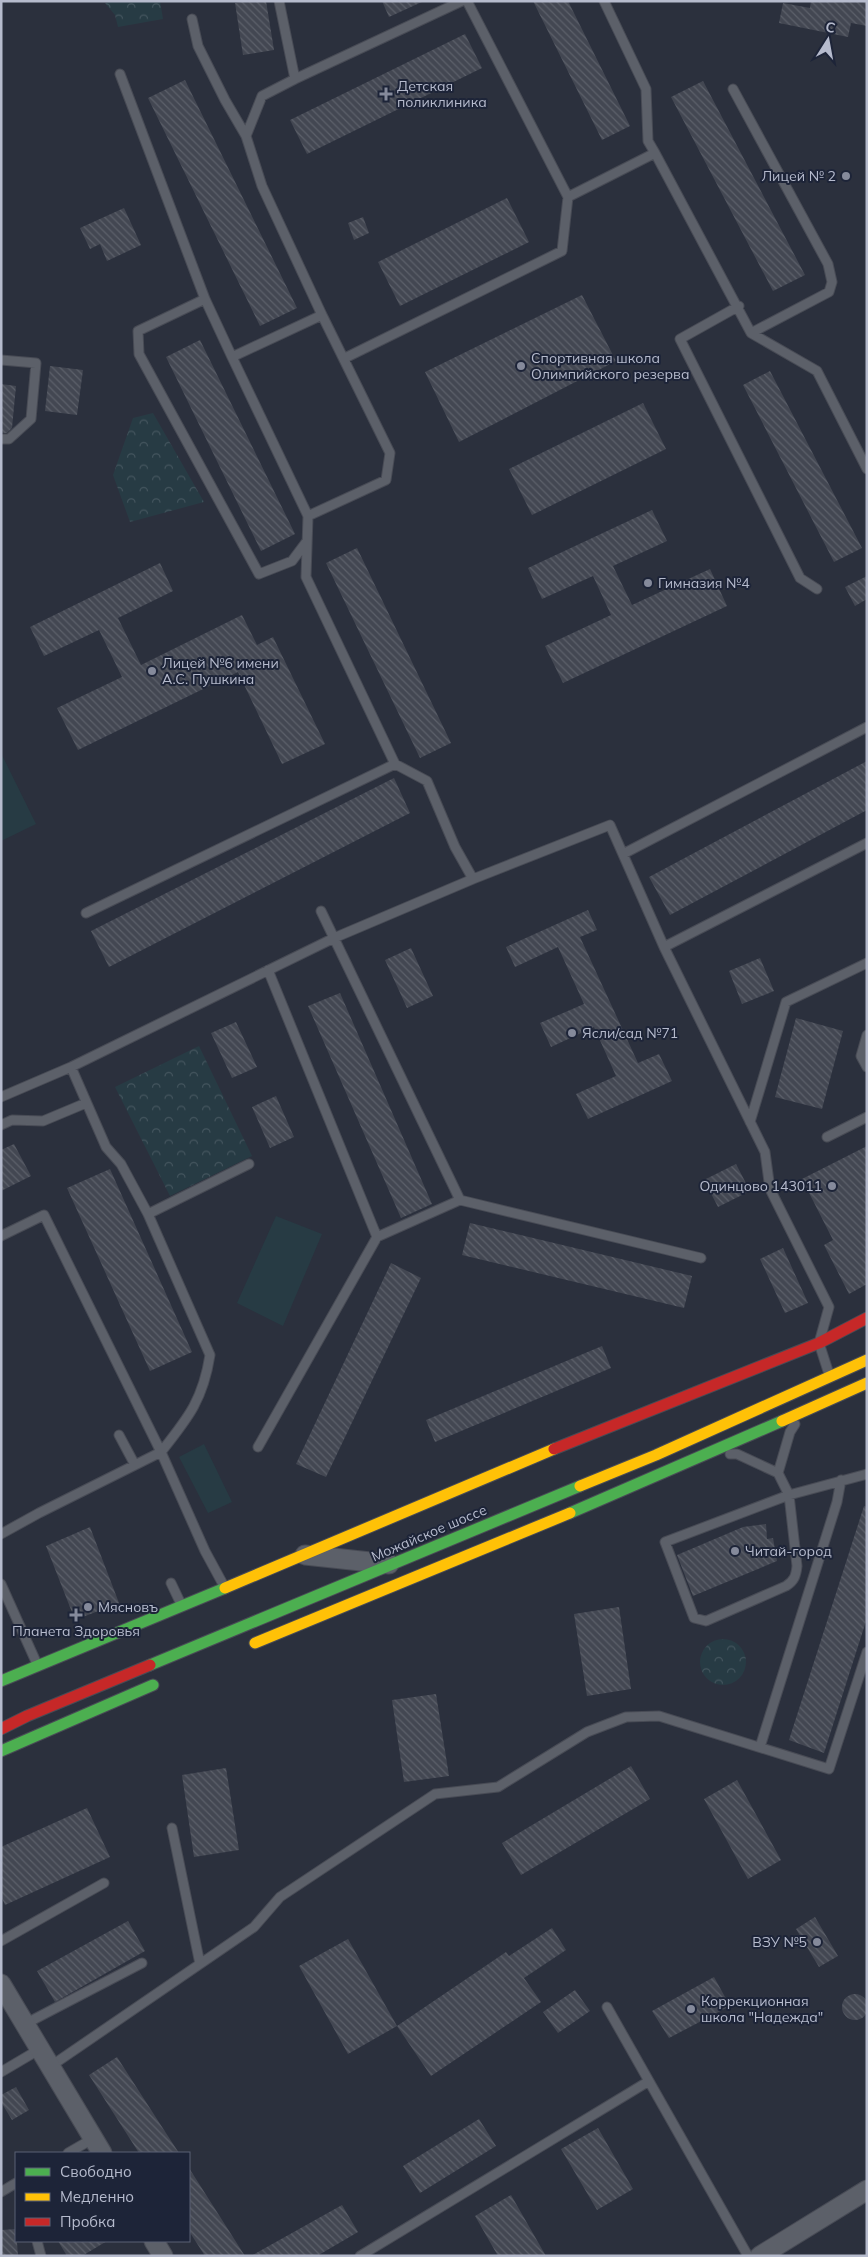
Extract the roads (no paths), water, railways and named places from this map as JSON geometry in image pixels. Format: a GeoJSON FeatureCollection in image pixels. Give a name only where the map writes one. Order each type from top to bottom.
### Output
{"type":"FeatureCollection","features":[{"type":"Feature","properties":{"kind":"main road"},"geometry":{"type":"LineString","coordinates":[[1,1681],[529,1459],[819,1343],[867,1318]]}},
{"type":"Feature","properties":{"kind":"main road","name":"Можайское шоссе"},"geometry":{"type":"LineString","coordinates":[[1,1729],[28,1716],[656,1455],[867,1360]]}},
{"type":"Feature","properties":{"kind":"main road"},"geometry":{"type":"LineString","coordinates":[[243,1648],[544,1524],[867,1383]]}},
{"type":"Feature","properties":{"kind":"main road"},"geometry":{"type":"LineString","coordinates":[[1,1751],[160,1682]]}},
{"type":"Feature","properties":{"kind":"street"},"geometry":{"type":"LineString","coordinates":[[302,1555],[393,1565]]}},
{"type":"Feature","properties":{"kind":"street"},"geometry":{"type":"LineString","coordinates":[[1,1984],[98,2146]]}},
{"type":"Feature","properties":{"kind":"street"},"geometry":{"type":"LineString","coordinates":[[760,2256],[867,2190]]}},
{"type":"Feature","properties":{"kind":"street"},"geometry":{"type":"LineString","coordinates":[[155,2242],[163,2256]]}},
{"type":"Feature","properties":{"kind":"lane"},"geometry":{"type":"LineString","coordinates":[[280,1],[295,79]]}},
{"type":"Feature","properties":{"kind":"lane"},"geometry":{"type":"LineString","coordinates":[[246,136],[262,96],[462,1]]}},
{"type":"Feature","properties":{"kind":"lane"},"geometry":{"type":"LineString","coordinates":[[345,358],[562,251],[568,197],[467,1]]}},
{"type":"Feature","properties":{"kind":"lane"},"geometry":{"type":"LineString","coordinates":[[604,1],[646,89],[648,141],[752,333],[817,371],[867,469]]}},
{"type":"Feature","properties":{"kind":"lane"},"geometry":{"type":"LineString","coordinates":[[192,18],[198,46],[224,100],[246,136],[262,186],[390,453],[386,480],[308,516]]}},
{"type":"Feature","properties":{"kind":"lane"},"geometry":{"type":"LineString","coordinates":[[120,74],[205,299],[308,516],[306,577],[395,764],[426,781],[455,847],[473,879]]}},
{"type":"Feature","properties":{"kind":"lane"},"geometry":{"type":"LineString","coordinates":[[733,89],[828,264],[832,282],[829,292],[752,333]]}},
{"type":"Feature","properties":{"kind":"lane"},"geometry":{"type":"LineString","coordinates":[[568,197],[655,153]]}},
{"type":"Feature","properties":{"kind":"lane"},"geometry":{"type":"LineString","coordinates":[[205,299],[138,331],[139,354],[259,574],[292,561],[307,540]]}},
{"type":"Feature","properties":{"kind":"lane"},"geometry":{"type":"LineString","coordinates":[[738,306],[680,339],[800,578],[817,589]]}},
{"type":"Feature","properties":{"kind":"lane"},"geometry":{"type":"LineString","coordinates":[[232,357],[322,314]]}},
{"type":"Feature","properties":{"kind":"lane"},"geometry":{"type":"LineString","coordinates":[[1,360],[36,363],[31,420],[9,439],[1,439]]}},
{"type":"Feature","properties":{"kind":"lane"},"geometry":{"type":"LineString","coordinates":[[623,854],[867,727]]}},
{"type":"Feature","properties":{"kind":"lane"},"geometry":{"type":"LineString","coordinates":[[86,913],[395,764]]}},
{"type":"Feature","properties":{"kind":"lane"},"geometry":{"type":"LineString","coordinates":[[2,1093],[71,1067],[334,938],[473,879],[610,825],[664,946],[765,1152],[770,1189],[830,1307],[819,1343],[829,1377]]}},
{"type":"Feature","properties":{"kind":"lane"},"geometry":{"type":"LineString","coordinates":[[664,946],[867,843]]}},
{"type":"Feature","properties":{"kind":"lane"},"geometry":{"type":"LineString","coordinates":[[322,911],[460,1200]]}},
{"type":"Feature","properties":{"kind":"lane"},"geometry":{"type":"LineString","coordinates":[[750,1122],[786,1002],[867,963]]}},
{"type":"Feature","properties":{"kind":"lane"},"geometry":{"type":"LineString","coordinates":[[268,970],[377,1237]]}},
{"type":"Feature","properties":{"kind":"lane"},"geometry":{"type":"LineString","coordinates":[[867,1035],[861,1056],[867,1067]]}},
{"type":"Feature","properties":{"kind":"lane"},"geometry":{"type":"LineString","coordinates":[[1,1534],[161,1452],[188,1418],[198,1400],[206,1378],[210,1355],[148,1214],[121,1164],[106,1147],[71,1067]]}},
{"type":"Feature","properties":{"kind":"lane"},"geometry":{"type":"LineString","coordinates":[[1,1125],[12,1120],[43,1121],[86,1102]]}},
{"type":"Feature","properties":{"kind":"lane"},"geometry":{"type":"LineString","coordinates":[[827,1137],[867,1117]]}},
{"type":"Feature","properties":{"kind":"lane"},"geometry":{"type":"LineString","coordinates":[[148,1214],[249,1164]]}},
{"type":"Feature","properties":{"kind":"lane"},"geometry":{"type":"LineString","coordinates":[[258,1447],[377,1237],[460,1200],[701,1258]]}},
{"type":"Feature","properties":{"kind":"lane"},"geometry":{"type":"LineString","coordinates":[[1,1236],[44,1215],[161,1452],[205,1551],[226,1588]]}},
{"type":"Feature","properties":{"kind":"lane"},"geometry":{"type":"LineString","coordinates":[[778,1473],[790,1432],[801,1413]]}},
{"type":"Feature","properties":{"kind":"lane"},"geometry":{"type":"LineString","coordinates":[[119,1435],[135,1465]]}},
{"type":"Feature","properties":{"kind":"lane"},"geometry":{"type":"LineString","coordinates":[[710,1453],[737,1454],[778,1473],[789,1495],[797,1575],[786,1586],[706,1621],[694,1618],[665,1542],[789,1495],[867,1474]]}},
{"type":"Feature","properties":{"kind":"lane"},"geometry":{"type":"LineString","coordinates":[[760,1747],[838,1502],[842,1480]]}},
{"type":"Feature","properties":{"kind":"lane"},"geometry":{"type":"LineString","coordinates":[[171,1583],[183,1606]]}},
{"type":"Feature","properties":{"kind":"lane"},"geometry":{"type":"LineString","coordinates":[[1,1584],[37,1665]]}},
{"type":"Feature","properties":{"kind":"lane"},"geometry":{"type":"LineString","coordinates":[[51,2066],[254,1927],[280,1897],[436,1794],[498,1787],[587,1732],[626,1717],[659,1716],[829,1769],[867,1652]]}},
{"type":"Feature","properties":{"kind":"lane"},"geometry":{"type":"LineString","coordinates":[[172,1828],[200,1964]]}},
{"type":"Feature","properties":{"kind":"lane"},"geometry":{"type":"LineString","coordinates":[[1,1941],[104,1883]]}},
{"type":"Feature","properties":{"kind":"lane"},"geometry":{"type":"LineString","coordinates":[[24,2024],[142,1963]]}},
{"type":"Feature","properties":{"kind":"lane"},"geometry":{"type":"LineString","coordinates":[[608,2007],[748,2256]]}},
{"type":"Feature","properties":{"kind":"lane"},"geometry":{"type":"LineString","coordinates":[[1,2072],[40,2050]]}},
{"type":"Feature","properties":{"kind":"lane"},"geometry":{"type":"LineString","coordinates":[[360,2256],[649,2081]]}},
{"type":"Feature","properties":{"kind":"lane"},"geometry":{"type":"LineString","coordinates":[[72,2152],[98,2146]]}},
{"type":"Feature","properties":{"kind":"lane"},"geometry":{"type":"LineString","coordinates":[[1,2192],[15,2184]]}},
{"type":"Feature","properties":{"kind":"lane"},"geometry":{"type":"LineString","coordinates":[[37,2242],[41,2256]]}},
{"type":"Feature","properties":{"kind":"place","name":"Детская поликлиника"},"geometry":{"type":"Point","coordinates":[386,94]}},
{"type":"Feature","properties":{"kind":"place","name":"Лицей № 2"},"geometry":{"type":"Point","coordinates":[846,176]}},
{"type":"Feature","properties":{"kind":"place","name":"Спортивная школа Олимпийского резерва"},"geometry":{"type":"Point","coordinates":[521,366]}},
{"type":"Feature","properties":{"kind":"place","name":"Гимназия №4"},"geometry":{"type":"Point","coordinates":[648,583]}},
{"type":"Feature","properties":{"kind":"place","name":"Лицей №6 имени А.С. Пушкина"},"geometry":{"type":"Point","coordinates":[152,671]}},
{"type":"Feature","properties":{"kind":"place","name":"Ясли/сад №71"},"geometry":{"type":"Point","coordinates":[572,1033]}},
{"type":"Feature","properties":{"kind":"place","name":"Одинцово 143011"},"geometry":{"type":"Point","coordinates":[832,1186]}},
{"type":"Feature","properties":{"kind":"place","name":"Читай-город"},"geometry":{"type":"Point","coordinates":[735,1551]}},
{"type":"Feature","properties":{"kind":"place","name":"Мясновъ"},"geometry":{"type":"Point","coordinates":[88,1607]}},
{"type":"Feature","properties":{"kind":"place","name":"Планета Здоровья"},"geometry":{"type":"Point","coordinates":[76,1615]}},
{"type":"Feature","properties":{"kind":"place","name":"ВЗУ №5"},"geometry":{"type":"Point","coordinates":[817,1942]}},
{"type":"Feature","properties":{"kind":"place","name":"Коррекционная школа \"Надежда\""},"geometry":{"type":"Point","coordinates":[691,2009]}}]}
